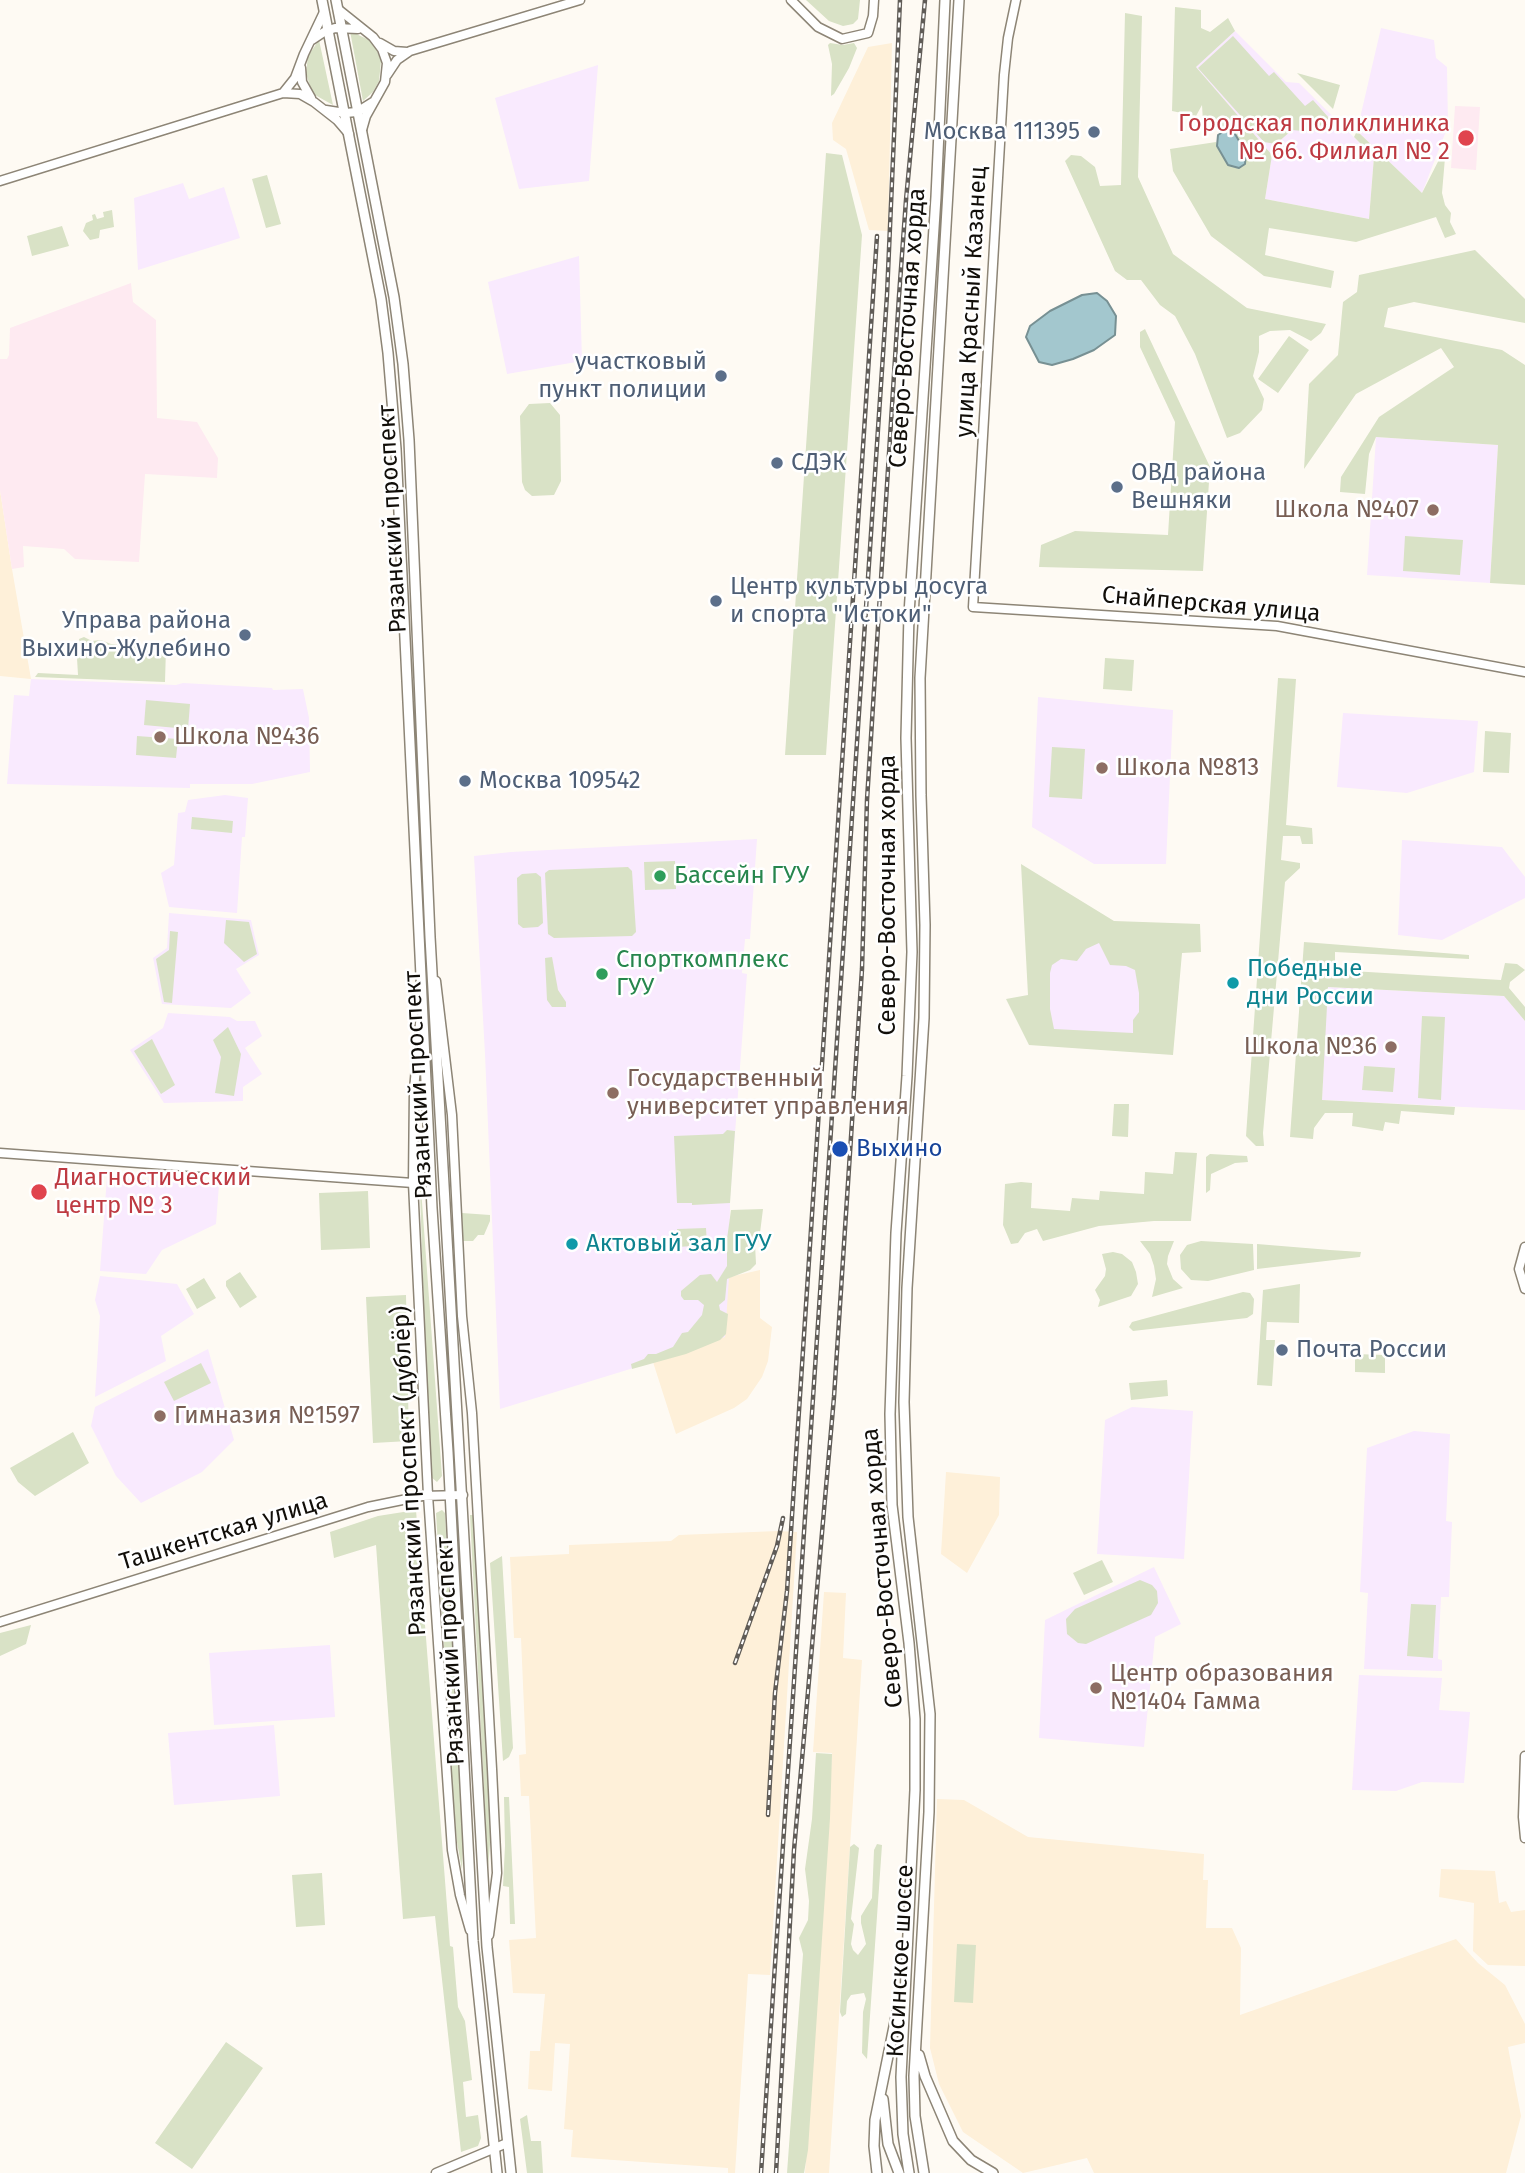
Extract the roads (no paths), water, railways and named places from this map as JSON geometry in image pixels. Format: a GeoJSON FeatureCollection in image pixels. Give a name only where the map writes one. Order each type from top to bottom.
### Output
{"type":"FeatureCollection","features":[{"type":"Feature","properties":{"kind":"main road","name":"Рязанский проспект"},"geometry":{"type":"LineString","coordinates":[[322,0],[381,299],[389,367],[398,485],[432,1208],[473,1941],[497,2173]]}},
{"type":"Feature","properties":{"kind":"main road","name":"Северо-Восточная хорда"},"geometry":{"type":"LineString","coordinates":[[915,1790],[915,1713],[892,1505],[890,1402],[896,1233],[911,979],[911,874],[906,738],[908,640],[936,197],[945,0]]}},
{"type":"Feature","properties":{"kind":"main road","name":"Северо-Восточная хорда"},"geometry":{"type":"LineString","coordinates":[[931,1751],[926,1672],[905,1481],[904,1402],[907,1288],[925,995],[920,678],[959,0]]}},
{"type":"Feature","properties":{"kind":"main road","name":"Рязанский проспект"},"geometry":{"type":"LineString","coordinates":[[337,5],[380,217],[403,364],[410,440],[430,937],[487,1947],[512,2173]]}},
{"type":"Feature","properties":{"kind":"main road","name":"Косинское шоссе"},"geometry":{"type":"LineString","coordinates":[[924,2173],[916,2132],[914,2088],[931,1751]]}},
{"type":"Feature","properties":{"kind":"main road","name":"Косинское шоссе"},"geometry":{"type":"LineString","coordinates":[[909,2173],[903,2134],[901,2077],[915,1790]]}},
{"type":"Feature","properties":{"kind":"main road"},"geometry":{"type":"LineString","coordinates":[[877,2173],[874,2128],[906,1956]]}},
{"type":"Feature","properties":{"kind":"main road"},"geometry":{"type":"LineString","coordinates":[[917,2033],[925,2076],[949,2135],[963,2154],[993,2173]]}},
{"type":"Feature","properties":{"kind":"main road"},"geometry":{"type":"LineString","coordinates":[[884,2069],[884,2122],[888,2144],[899,2173]]}},
{"type":"Feature","properties":{"kind":"street"},"geometry":{"type":"LineString","coordinates":[[337,5],[370,35],[394,51],[410,51],[580,0]]}},
{"type":"Feature","properties":{"kind":"street"},"geometry":{"type":"LineString","coordinates":[[791,0],[818,27],[842,39],[868,33],[874,0]]}},
{"type":"Feature","properties":{"kind":"street","name":"улица Красный Казанец"},"geometry":{"type":"LineString","coordinates":[[973,607],[1004,75],[1016,0]]}},
{"type":"Feature","properties":{"kind":"street"},"geometry":{"type":"LineString","coordinates":[[283,93],[295,78],[324,12]]}},
{"type":"Feature","properties":{"kind":"street"},"geometry":{"type":"LineString","coordinates":[[308,45],[328,30],[352,27],[370,35],[385,55],[387,75]]}},
{"type":"Feature","properties":{"kind":"street"},"geometry":{"type":"LineString","coordinates":[[361,133],[366,116],[387,75],[397,60],[410,51]]}},
{"type":"Feature","properties":{"kind":"street"},"geometry":{"type":"LineString","coordinates":[[301,65],[302,82],[314,102]]}},
{"type":"Feature","properties":{"kind":"street"},"geometry":{"type":"LineString","coordinates":[[0,181],[283,93],[300,94],[314,102],[349,134]]}},
{"type":"Feature","properties":{"kind":"street"},"geometry":{"type":"LineString","coordinates":[[323,109],[345,114],[357,112],[378,97]]}},
{"type":"Feature","properties":{"kind":"street","name":"Снайперская улица"},"geometry":{"type":"LineString","coordinates":[[973,607],[1277,626],[1525,673]]}},
{"type":"Feature","properties":{"kind":"street"},"geometry":{"type":"LineString","coordinates":[[430,937],[452,1115],[462,1316],[472,1413],[497,1873],[487,1947]]}},
{"type":"Feature","properties":{"kind":"street","name":"Рязанский проспект (дублёр)"},"geometry":{"type":"LineString","coordinates":[[422,995],[414,1090],[414,1183],[428,1496],[452,1850],[460,1895],[473,1941]]}},
{"type":"Feature","properties":{"kind":"street"},"geometry":{"type":"LineString","coordinates":[[0,1153],[414,1183]]}},
{"type":"Feature","properties":{"kind":"street"},"geometry":{"type":"LineString","coordinates":[[1525,1247],[1519,1269],[1525,1289]]}},
{"type":"Feature","properties":{"kind":"street","name":"Ташкентская улица"},"geometry":{"type":"LineString","coordinates":[[0,1622],[369,1507],[395,1500],[463,1495]]}},
{"type":"Feature","properties":{"kind":"street"},"geometry":{"type":"LineString","coordinates":[[1525,1756],[1525,1838]]}},
{"type":"Feature","properties":{"kind":"street"},"geometry":{"type":"LineString","coordinates":[[436,2173],[507,2143]]}},
{"type":"Feature","properties":{"kind":"water"},"geometry":{"type":"Polygon","coordinates":[[[1226,130],[1235,134],[1246,153],[1245,164],[1239,168],[1228,165],[1217,146],[1218,135],[1226,130]]]}},
{"type":"Feature","properties":{"kind":"water"},"geometry":{"type":"Polygon","coordinates":[[[1097,293],[1107,301],[1116,316],[1115,335],[1094,350],[1073,359],[1052,365],[1039,362],[1026,337],[1030,326],[1050,311],[1082,295],[1097,293]]]}},
{"type":"Feature","properties":{"kind":"railway"},"geometry":{"type":"LineString","coordinates":[[761,2173],[887,295],[900,0]]}},
{"type":"Feature","properties":{"kind":"railway"},"geometry":{"type":"LineString","coordinates":[[776,2173],[794,1850],[834,1397],[862,969],[867,800],[899,296],[925,0]]}},
{"type":"Feature","properties":{"kind":"railway"},"geometry":{"type":"LineString","coordinates":[[768,1815],[775,1693],[787,1591],[877,236]]}},
{"type":"Feature","properties":{"kind":"railway"},"geometry":{"type":"LineString","coordinates":[[735,1663],[777,1546],[783,1518]]}},
{"type":"Feature","properties":{"kind":"place","name":"Москва 111395"},"geometry":{"type":"Point","coordinates":[1094,132]}},
{"type":"Feature","properties":{"kind":"place","name":"Городская поликлиника № 66. Филиал № 2"},"geometry":{"type":"Point","coordinates":[1466,138]}},
{"type":"Feature","properties":{"kind":"place","name":"участковый пункт полиции"},"geometry":{"type":"Point","coordinates":[721,376]}},
{"type":"Feature","properties":{"kind":"place","name":"СДЭК"},"geometry":{"type":"Point","coordinates":[777,463]}},
{"type":"Feature","properties":{"kind":"place","name":"ОВД района Вешняки"},"geometry":{"type":"Point","coordinates":[1117,487]}},
{"type":"Feature","properties":{"kind":"place","name":"Школа №407"},"geometry":{"type":"Point","coordinates":[1433,510]}},
{"type":"Feature","properties":{"kind":"place","name":"Центр культуры досуга и спорта \"Истоки\""},"geometry":{"type":"Point","coordinates":[716,601]}},
{"type":"Feature","properties":{"kind":"place","name":"Управа района Выхино-Жулебино"},"geometry":{"type":"Point","coordinates":[245,635]}},
{"type":"Feature","properties":{"kind":"place","name":"Школа №436"},"geometry":{"type":"Point","coordinates":[160,737]}},
{"type":"Feature","properties":{"kind":"place","name":"Школа №813"},"geometry":{"type":"Point","coordinates":[1102,768]}},
{"type":"Feature","properties":{"kind":"place","name":"Москва 109542"},"geometry":{"type":"Point","coordinates":[465,781]}},
{"type":"Feature","properties":{"kind":"place","name":"Бассейн ГУУ"},"geometry":{"type":"Point","coordinates":[660,876]}},
{"type":"Feature","properties":{"kind":"place","name":"Спорткомплекс ГУУ"},"geometry":{"type":"Point","coordinates":[602,974]}},
{"type":"Feature","properties":{"kind":"place","name":"Победные дни России"},"geometry":{"type":"Point","coordinates":[1233,983]}},
{"type":"Feature","properties":{"kind":"place","name":"Школа №36"},"geometry":{"type":"Point","coordinates":[1391,1047]}},
{"type":"Feature","properties":{"kind":"place","name":"Государственный университет управления"},"geometry":{"type":"Point","coordinates":[613,1093]}},
{"type":"Feature","properties":{"kind":"place","name":"Выхино"},"geometry":{"type":"Point","coordinates":[840,1149]}},
{"type":"Feature","properties":{"kind":"place","name":"Диагностический центр № 3"},"geometry":{"type":"Point","coordinates":[39,1192]}},
{"type":"Feature","properties":{"kind":"place","name":"Актовый зал ГУУ"},"geometry":{"type":"Point","coordinates":[572,1244]}},
{"type":"Feature","properties":{"kind":"place","name":"Почта России"},"geometry":{"type":"Point","coordinates":[1282,1350]}},
{"type":"Feature","properties":{"kind":"place","name":"Гимназия №1597"},"geometry":{"type":"Point","coordinates":[160,1416]}},
{"type":"Feature","properties":{"kind":"place","name":"Центр образования №1404 Гамма"},"geometry":{"type":"Point","coordinates":[1096,1688]}}]}
